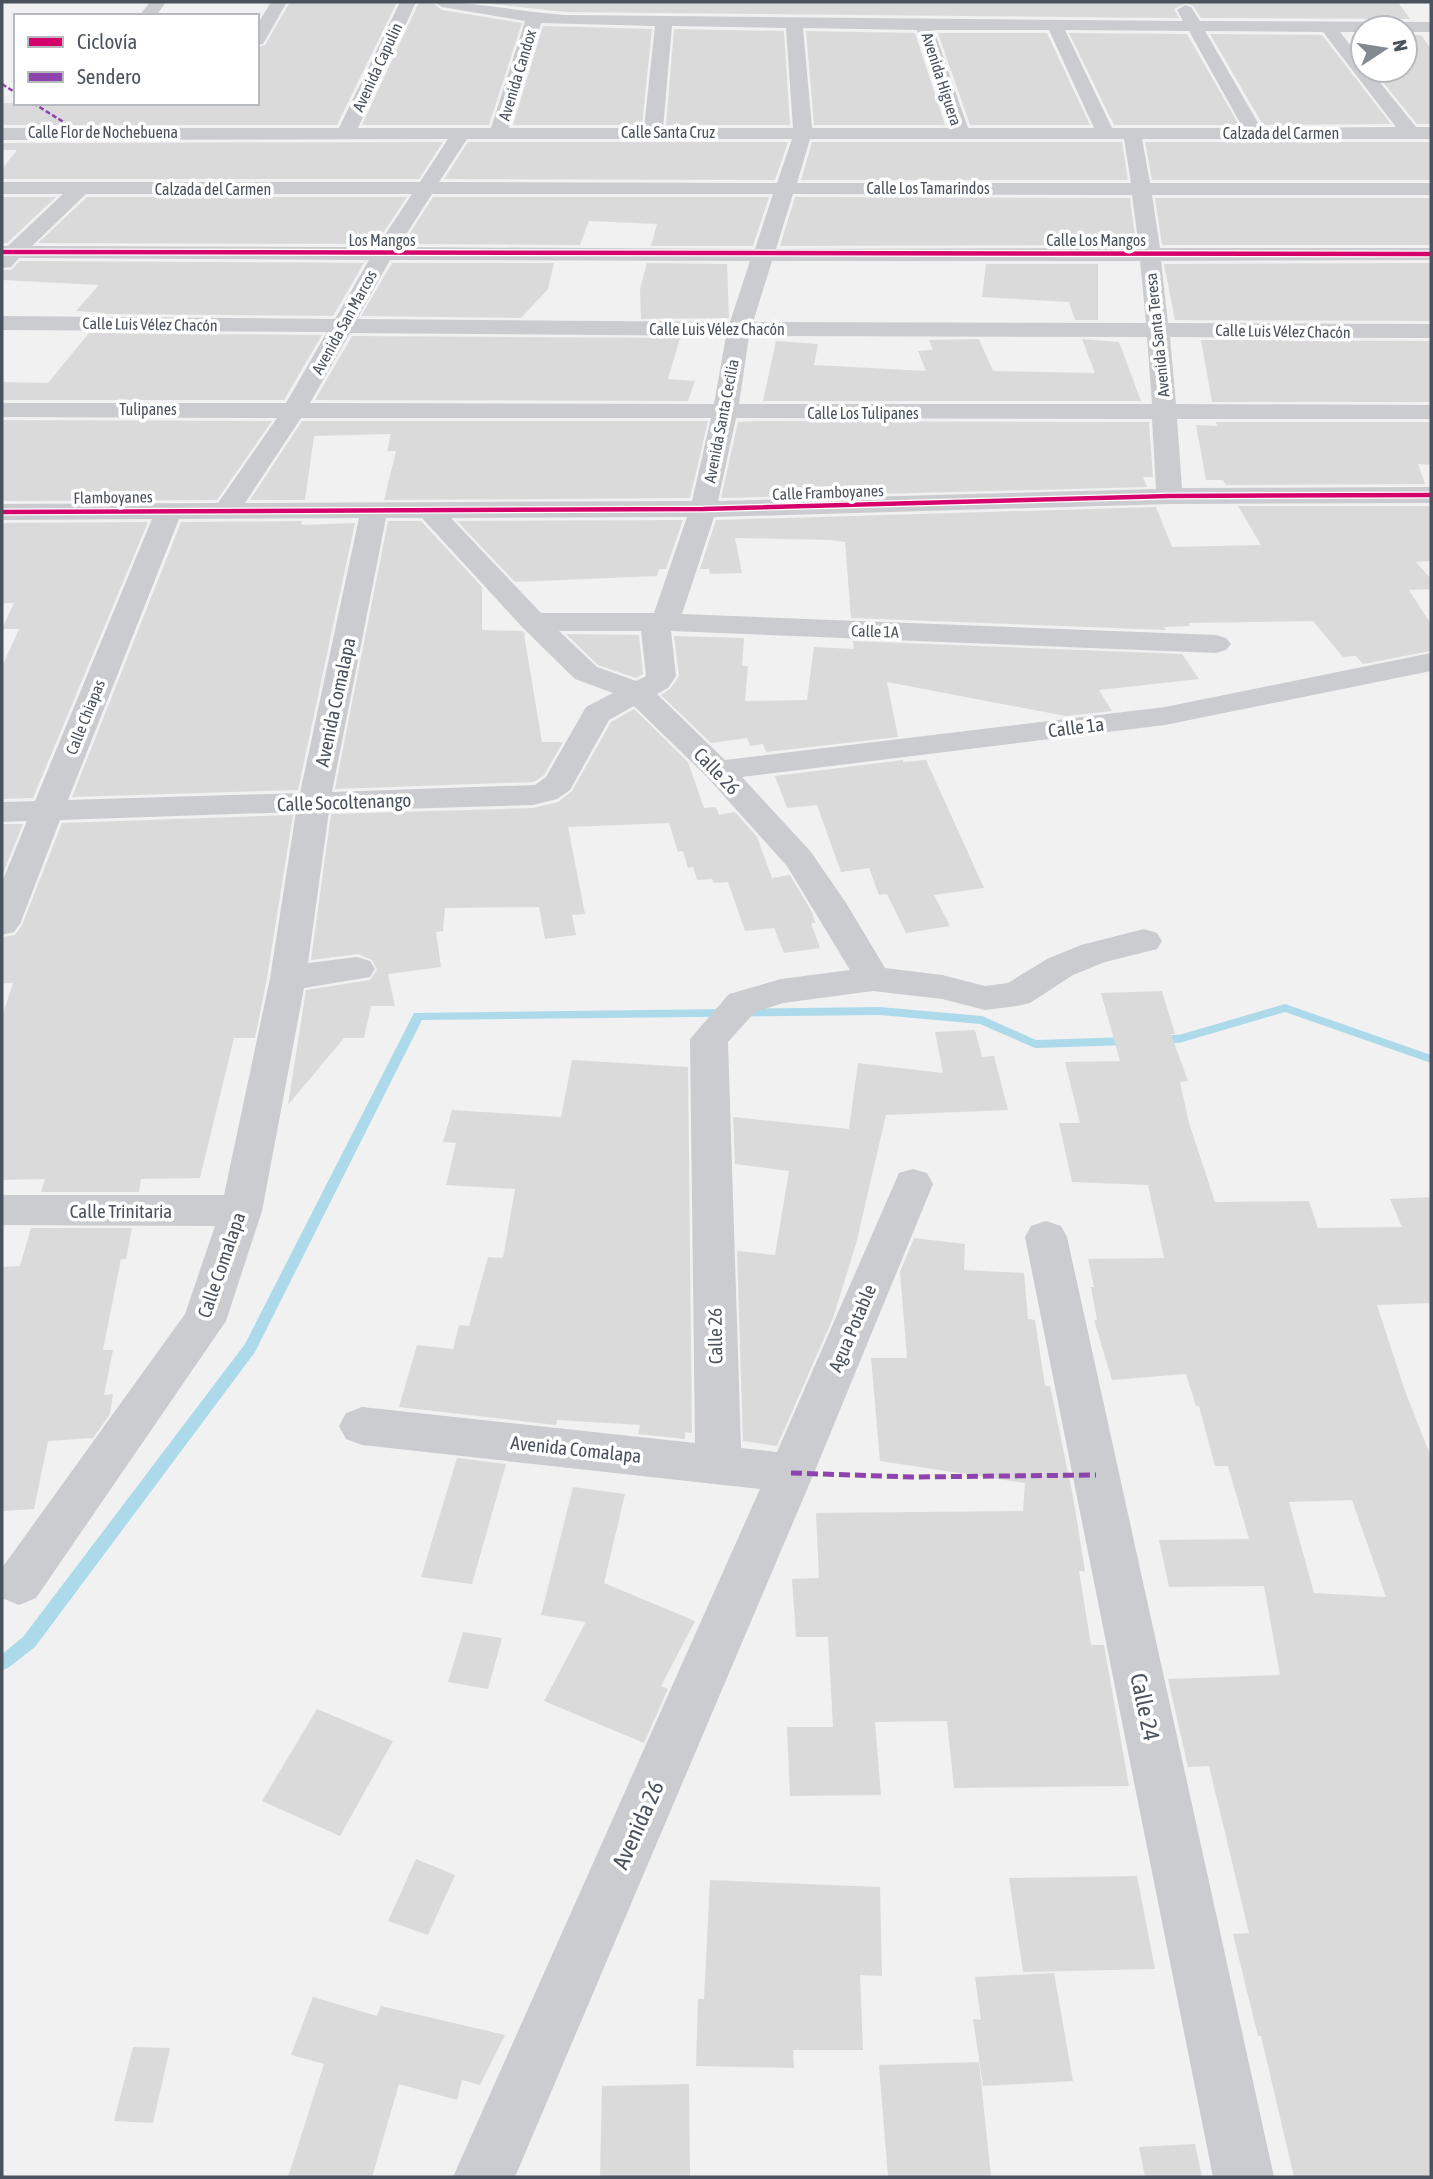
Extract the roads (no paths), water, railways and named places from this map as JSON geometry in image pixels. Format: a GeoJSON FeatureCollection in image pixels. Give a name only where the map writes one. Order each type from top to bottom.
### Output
{"type":"FeatureCollection","features":[{"type":"Feature","properties":{"kind":"street"},"geometry":{"type":"LineString","coordinates":[[259,37],[279,2]]}},
{"type":"Feature","properties":{"kind":"street","name":"Avenida Capulin"},"geometry":{"type":"LineString","coordinates":[[346,133],[408,2]]}},
{"type":"Feature","properties":{"kind":"street"},"geometry":{"type":"LineString","coordinates":[[442,2],[469,3],[534,18],[664,22],[1195,27],[1308,21],[1328,27],[1431,27]]}},
{"type":"Feature","properties":{"kind":"street"},"geometry":{"type":"LineString","coordinates":[[587,20],[611,2]]}},
{"type":"Feature","properties":{"kind":"street"},"geometry":{"type":"LineString","coordinates":[[1181,2],[1255,133]]}},
{"type":"Feature","properties":{"kind":"street"},"geometry":{"type":"LineString","coordinates":[[730,23],[745,9]]}},
{"type":"Feature","properties":{"kind":"street"},"geometry":{"type":"LineString","coordinates":[[878,24],[890,9]]}},
{"type":"Feature","properties":{"kind":"street"},"geometry":{"type":"LineString","coordinates":[[1015,26],[1025,10]]}},
{"type":"Feature","properties":{"kind":"street","name":"Avenida Candox"},"geometry":{"type":"LineString","coordinates":[[499,132],[534,18]]}},
{"type":"Feature","properties":{"kind":"street"},"geometry":{"type":"LineString","coordinates":[[653,132],[664,22]]}},
{"type":"Feature","properties":{"kind":"street"},"geometry":{"type":"LineString","coordinates":[[794,24],[803,133]]}},
{"type":"Feature","properties":{"kind":"street","name":"Avenida Higuera"},"geometry":{"type":"LineString","coordinates":[[924,25],[960,133]]}},
{"type":"Feature","properties":{"kind":"street"},"geometry":{"type":"LineString","coordinates":[[1055,26],[1105,132]]}},
{"type":"Feature","properties":{"kind":"street"},"geometry":{"type":"LineString","coordinates":[[1328,27],[1411,134]]}},
{"type":"Feature","properties":{"kind":"street"},"geometry":{"type":"LineString","coordinates":[[65,123],[78,105]]}},
{"type":"Feature","properties":{"kind":"street"},"geometry":{"type":"LineString","coordinates":[[205,132],[216,113]]}},
{"type":"Feature","properties":{"kind":"street"},"geometry":{"type":"LineString","coordinates":[[6,256],[71,188],[82,160],[102,132]]}},
{"type":"Feature","properties":{"kind":"street","name":"Calle Santa Cruz"},"geometry":{"type":"LineString","coordinates":[[205,132],[1132,132]]}},
{"type":"Feature","properties":{"kind":"street","name":"Calle Flor de Nochebuena"},"geometry":{"type":"LineString","coordinates":[[2,134],[205,132]]}},
{"type":"Feature","properties":{"kind":"street","name":"Avenida San Marcos"},"geometry":{"type":"LineString","coordinates":[[226,511],[295,409],[383,254],[463,132]]}},
{"type":"Feature","properties":{"kind":"street","name":"Calzada del Carmen"},"geometry":{"type":"LineString","coordinates":[[1132,132],[1431,133]]}},
{"type":"Feature","properties":{"kind":"street","name":"Avenida Santa Teresa"},"geometry":{"type":"LineString","coordinates":[[1132,132],[1142,188],[1158,329],[1170,496]]}},
{"type":"Feature","properties":{"kind":"street","name":"Avenida Santa Cecilia"},"geometry":{"type":"LineString","coordinates":[[664,622],[703,509],[725,413],[739,329],[803,133]]}},
{"type":"Feature","properties":{"kind":"street","name":"Calzada del Carmen"},"geometry":{"type":"LineString","coordinates":[[2,188],[425,189]]}},
{"type":"Feature","properties":{"kind":"street","name":"Calle Los Tamarindos"},"geometry":{"type":"LineString","coordinates":[[425,189],[1431,189]]}},
{"type":"Feature","properties":{"kind":"street","name":"Calle Los Mangos"},"geometry":{"type":"LineString","coordinates":[[761,255],[1431,254]]}},
{"type":"Feature","properties":{"kind":"street","name":"Los Mangos"},"geometry":{"type":"LineString","coordinates":[[6,256],[761,255]]}},
{"type":"Feature","properties":{"kind":"street","name":"Calle Luis Vélez Chacón"},"geometry":{"type":"LineString","coordinates":[[2,323],[1431,331]]}},
{"type":"Feature","properties":{"kind":"street","name":"Tulipanes"},"geometry":{"type":"LineString","coordinates":[[2,410],[295,409]]}},
{"type":"Feature","properties":{"kind":"street","name":"Calle Los Tulipanes"},"geometry":{"type":"LineString","coordinates":[[295,409],[725,413],[1431,412]]}},
{"type":"Feature","properties":{"kind":"street","name":"Calle Framboyanes"},"geometry":{"type":"LineString","coordinates":[[226,511],[703,509],[1170,496],[1431,495]]}},
{"type":"Feature","properties":{"kind":"street","name":"Calle 26"},"geometry":{"type":"LineString","coordinates":[[428,509],[533,622],[586,673],[636,691],[718,770],[799,859],[829,903],[873,979],[781,991],[742,1003],[709,1040],[718,1464]]}},
{"type":"Feature","properties":{"kind":"street","name":"Calle Chiapas"},"geometry":{"type":"LineString","coordinates":[[2,924],[169,510]]}},
{"type":"Feature","properties":{"kind":"street","name":"Avenida Comalapa"},"geometry":{"type":"LineString","coordinates":[[288,978],[314,803],[374,510]]}},
{"type":"Feature","properties":{"kind":"street","name":"Flamboyanes"},"geometry":{"type":"LineString","coordinates":[[2,512],[226,511]]}},
{"type":"Feature","properties":{"kind":"street","name":"Calle 1A"},"geometry":{"type":"LineString","coordinates":[[533,622],[664,622],[1216,644]]}},
{"type":"Feature","properties":{"kind":"street","name":"Calle Socoltenango"},"geometry":{"type":"LineString","coordinates":[[2,812],[314,803],[546,792],[559,783],[597,714],[657,682],[661,676],[655,628],[664,622]]}},
{"type":"Feature","properties":{"kind":"street","name":"Calle 1a"},"geometry":{"type":"LineString","coordinates":[[718,770],[1165,716],[1431,662]]}},
{"type":"Feature","properties":{"kind":"street"},"geometry":{"type":"LineString","coordinates":[[873,979],[942,987],[985,998],[1017,994],[1060,967],[1094,953],[1144,941]]}},
{"type":"Feature","properties":{"kind":"street"},"geometry":{"type":"LineString","coordinates":[[288,978],[357,969]]}},
{"type":"Feature","properties":{"kind":"street","name":"Calle Comalapa"},"geometry":{"type":"LineString","coordinates":[[19,1583],[204,1321],[241,1211],[288,978]]}},
{"type":"Feature","properties":{"kind":"street","name":"Agua Potable"},"geometry":{"type":"LineString","coordinates":[[791,1473],[913,1184]]}},
{"type":"Feature","properties":{"kind":"street","name":"Calle Trinitaria"},"geometry":{"type":"LineString","coordinates":[[2,1210],[241,1211]]}},
{"type":"Feature","properties":{"kind":"street","name":"Calle 24"},"geometry":{"type":"LineString","coordinates":[[1045,1237],[1244,2177]]}},
{"type":"Feature","properties":{"kind":"street","name":"Avenida Comalapa"},"geometry":{"type":"LineString","coordinates":[[362,1426],[791,1473]]}},
{"type":"Feature","properties":{"kind":"street","name":"Avenida 26"},"geometry":{"type":"LineString","coordinates":[[484,2177],[791,1473]]}},
{"type":"Feature","properties":{"kind":"waterway"},"geometry":{"type":"LineString","coordinates":[[1157,1039],[1179,1039],[1285,1008],[1431,1059]]}},
{"type":"Feature","properties":{"kind":"waterway"},"geometry":{"type":"LineString","coordinates":[[2,1663],[29,1642],[250,1348],[418,1016],[880,1011],[982,1020],[1035,1044],[1129,1041]]}}]}
